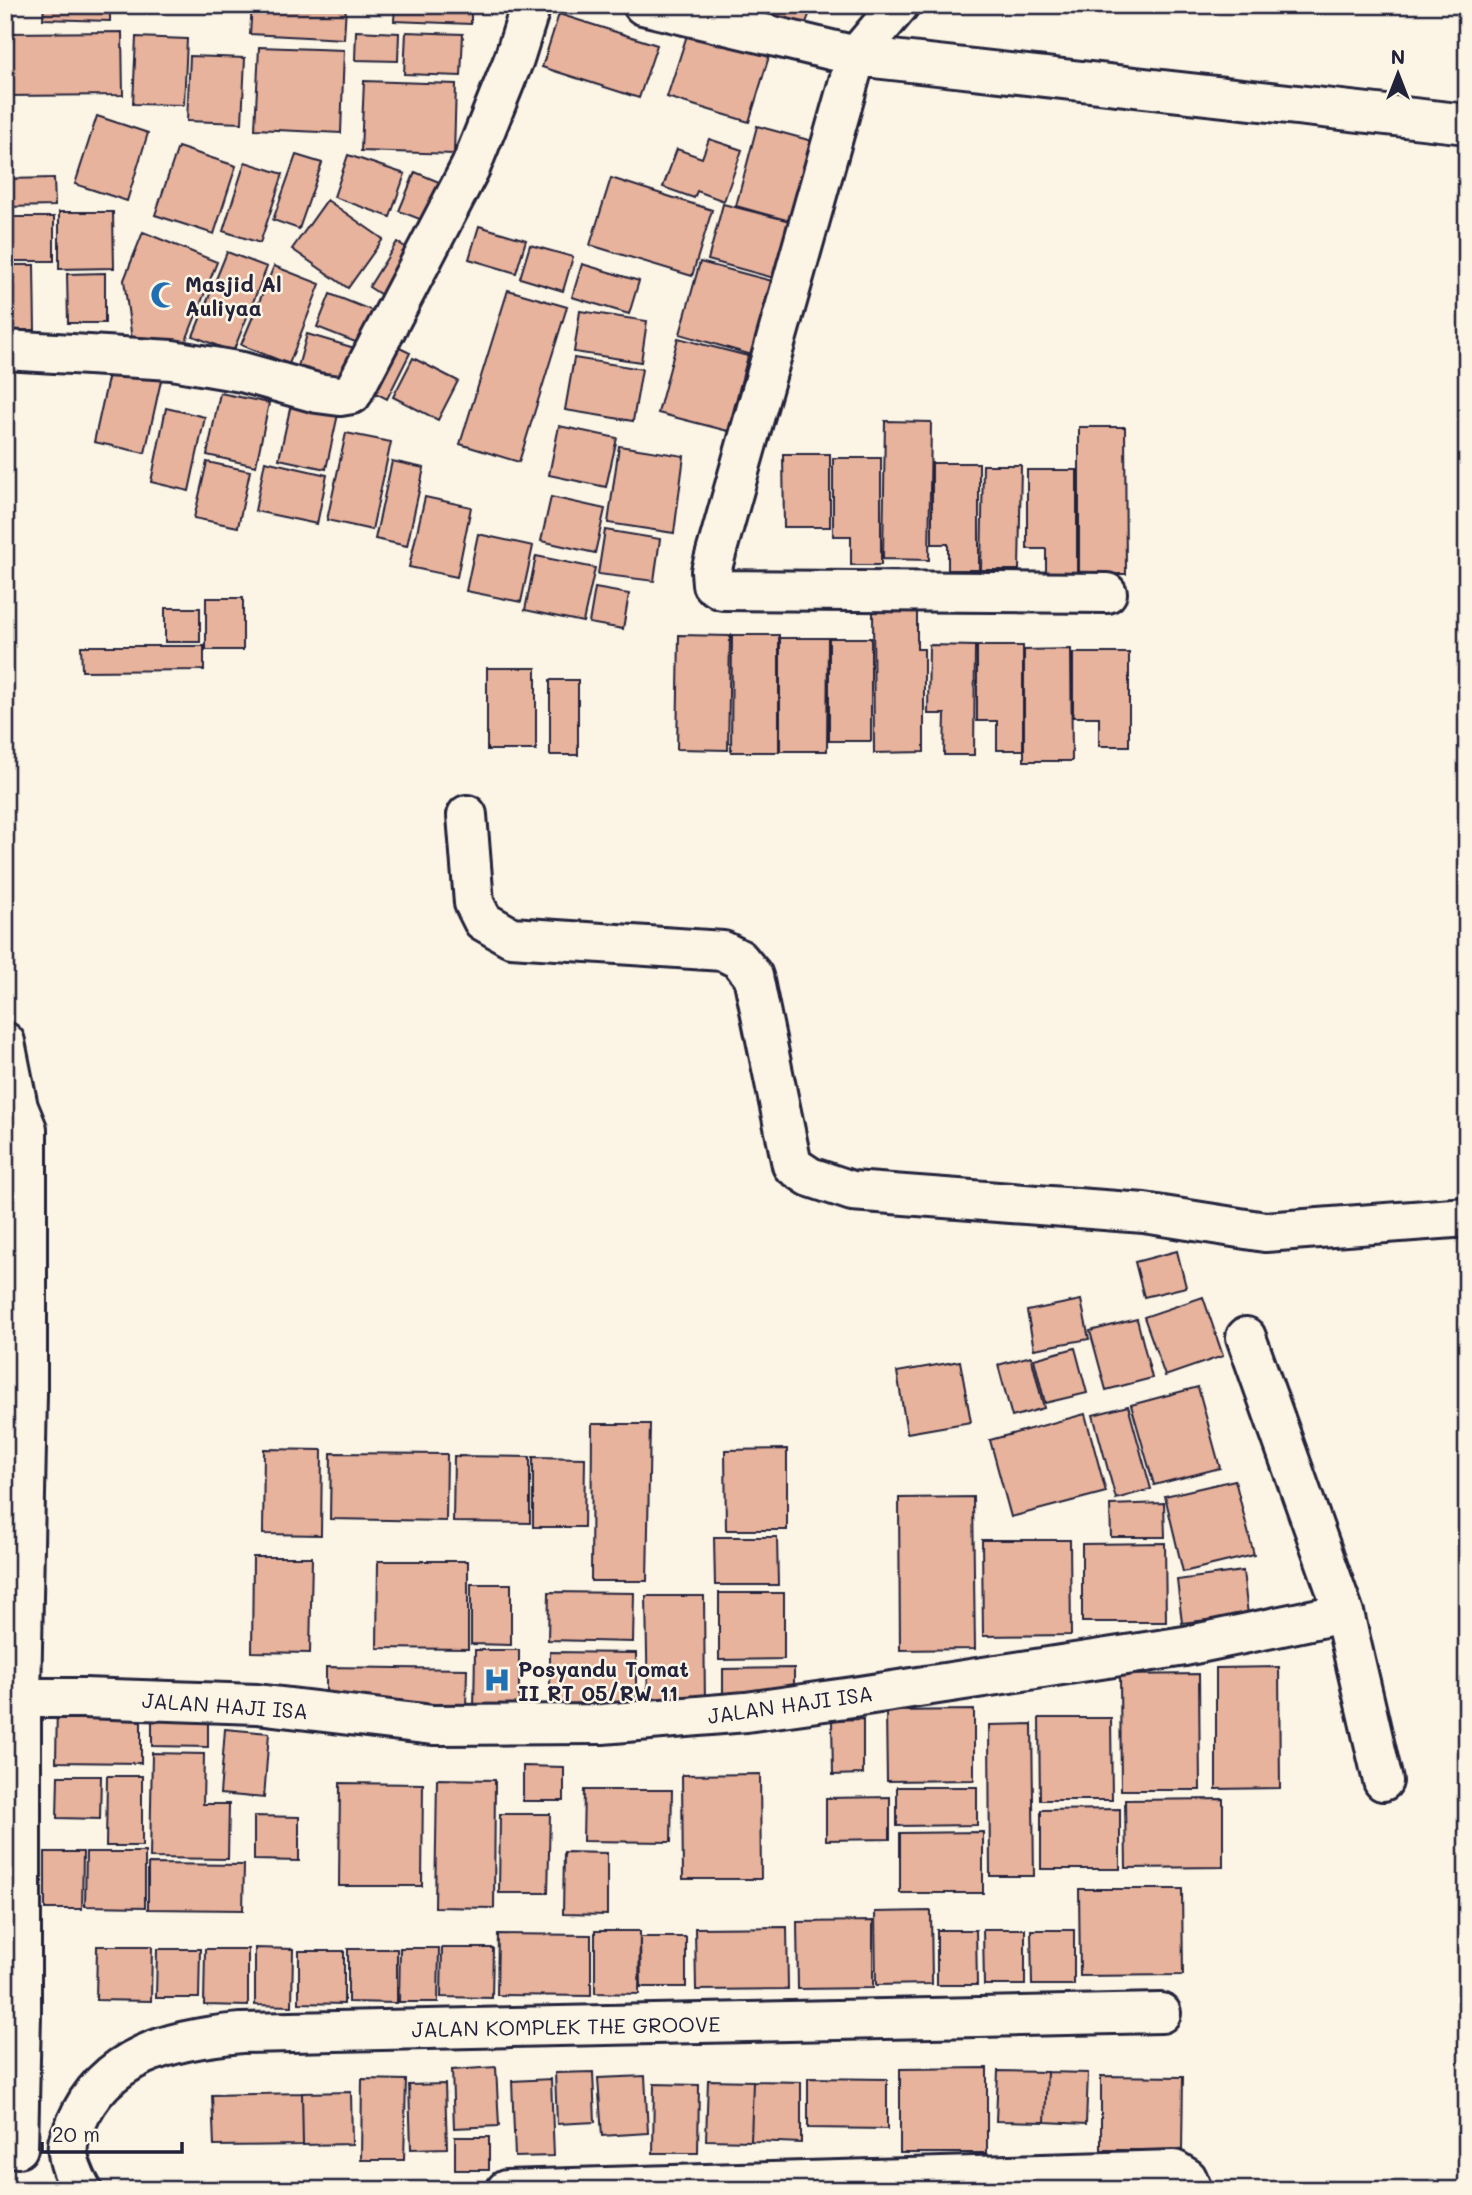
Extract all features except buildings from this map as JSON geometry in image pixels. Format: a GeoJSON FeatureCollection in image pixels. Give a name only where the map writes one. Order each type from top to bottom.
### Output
{"type":"FeatureCollection","features":[{"type":"Feature","properties":{"kind":"street"},"geometry":{"type":"LineString","coordinates":[[5,350],[172,360],[242,372],[317,393],[340,396],[352,394],[471,166],[514,59],[531,5]]}},
{"type":"Feature","properties":{"kind":"street"},"geometry":{"type":"LineString","coordinates":[[643,5],[856,56],[1467,124]]}},
{"type":"Feature","properties":{"kind":"street"},"geometry":{"type":"LineString","coordinates":[[899,5],[856,56],[712,570],[712,584],[722,590],[1107,593]]}},
{"type":"Feature","properties":{"kind":"street"},"geometry":{"type":"LineString","coordinates":[[467,815],[474,903],[483,921],[511,937],[723,951],[739,959],[753,976],[792,1165],[810,1177],[852,1191],[1144,1213],[1265,1232],[1467,1217]]}},
{"type":"Feature","properties":{"kind":"street"},"geometry":{"type":"LineString","coordinates":[[5,1042],[18,1107],[27,1129],[16,1382],[22,2014],[12,2148],[68,2144],[75,2178],[82,2190]]}},
{"type":"Feature","properties":{"kind":"street"},"geometry":{"type":"LineString","coordinates":[[1246,1337],[1344,1613],[1383,1781]]}},
{"type":"Feature","properties":{"kind":"street","name":"JALAN HAJI ISA"},"geometry":{"type":"LineString","coordinates":[[21,1698],[257,1704],[433,1725],[602,1724],[746,1712],[853,1697],[1185,1646],[1344,1613]]}},
{"type":"Feature","properties":{"kind":"street","name":"JALAN KOMPLEK THE GROOVE"},"geometry":{"type":"LineString","coordinates":[[68,2144],[85,2103],[101,2082],[128,2064],[164,2046],[195,2037],[241,2033],[1161,2012]]}},
{"type":"Feature","properties":{"kind":"street"},"geometry":{"type":"LineString","coordinates":[[506,2190],[703,2187],[1174,2170],[1187,2178],[1192,2190]]}},
{"type":"Feature","properties":{"kind":"place","name":"Masjid Al Auliyaa"},"geometry":{"type":"Point","coordinates":[164,295]}},
{"type":"Feature","properties":{"kind":"place","name":"Posyandu Tomat II RT 05/RW 11"},"geometry":{"type":"Point","coordinates":[497,1680]}}]}
